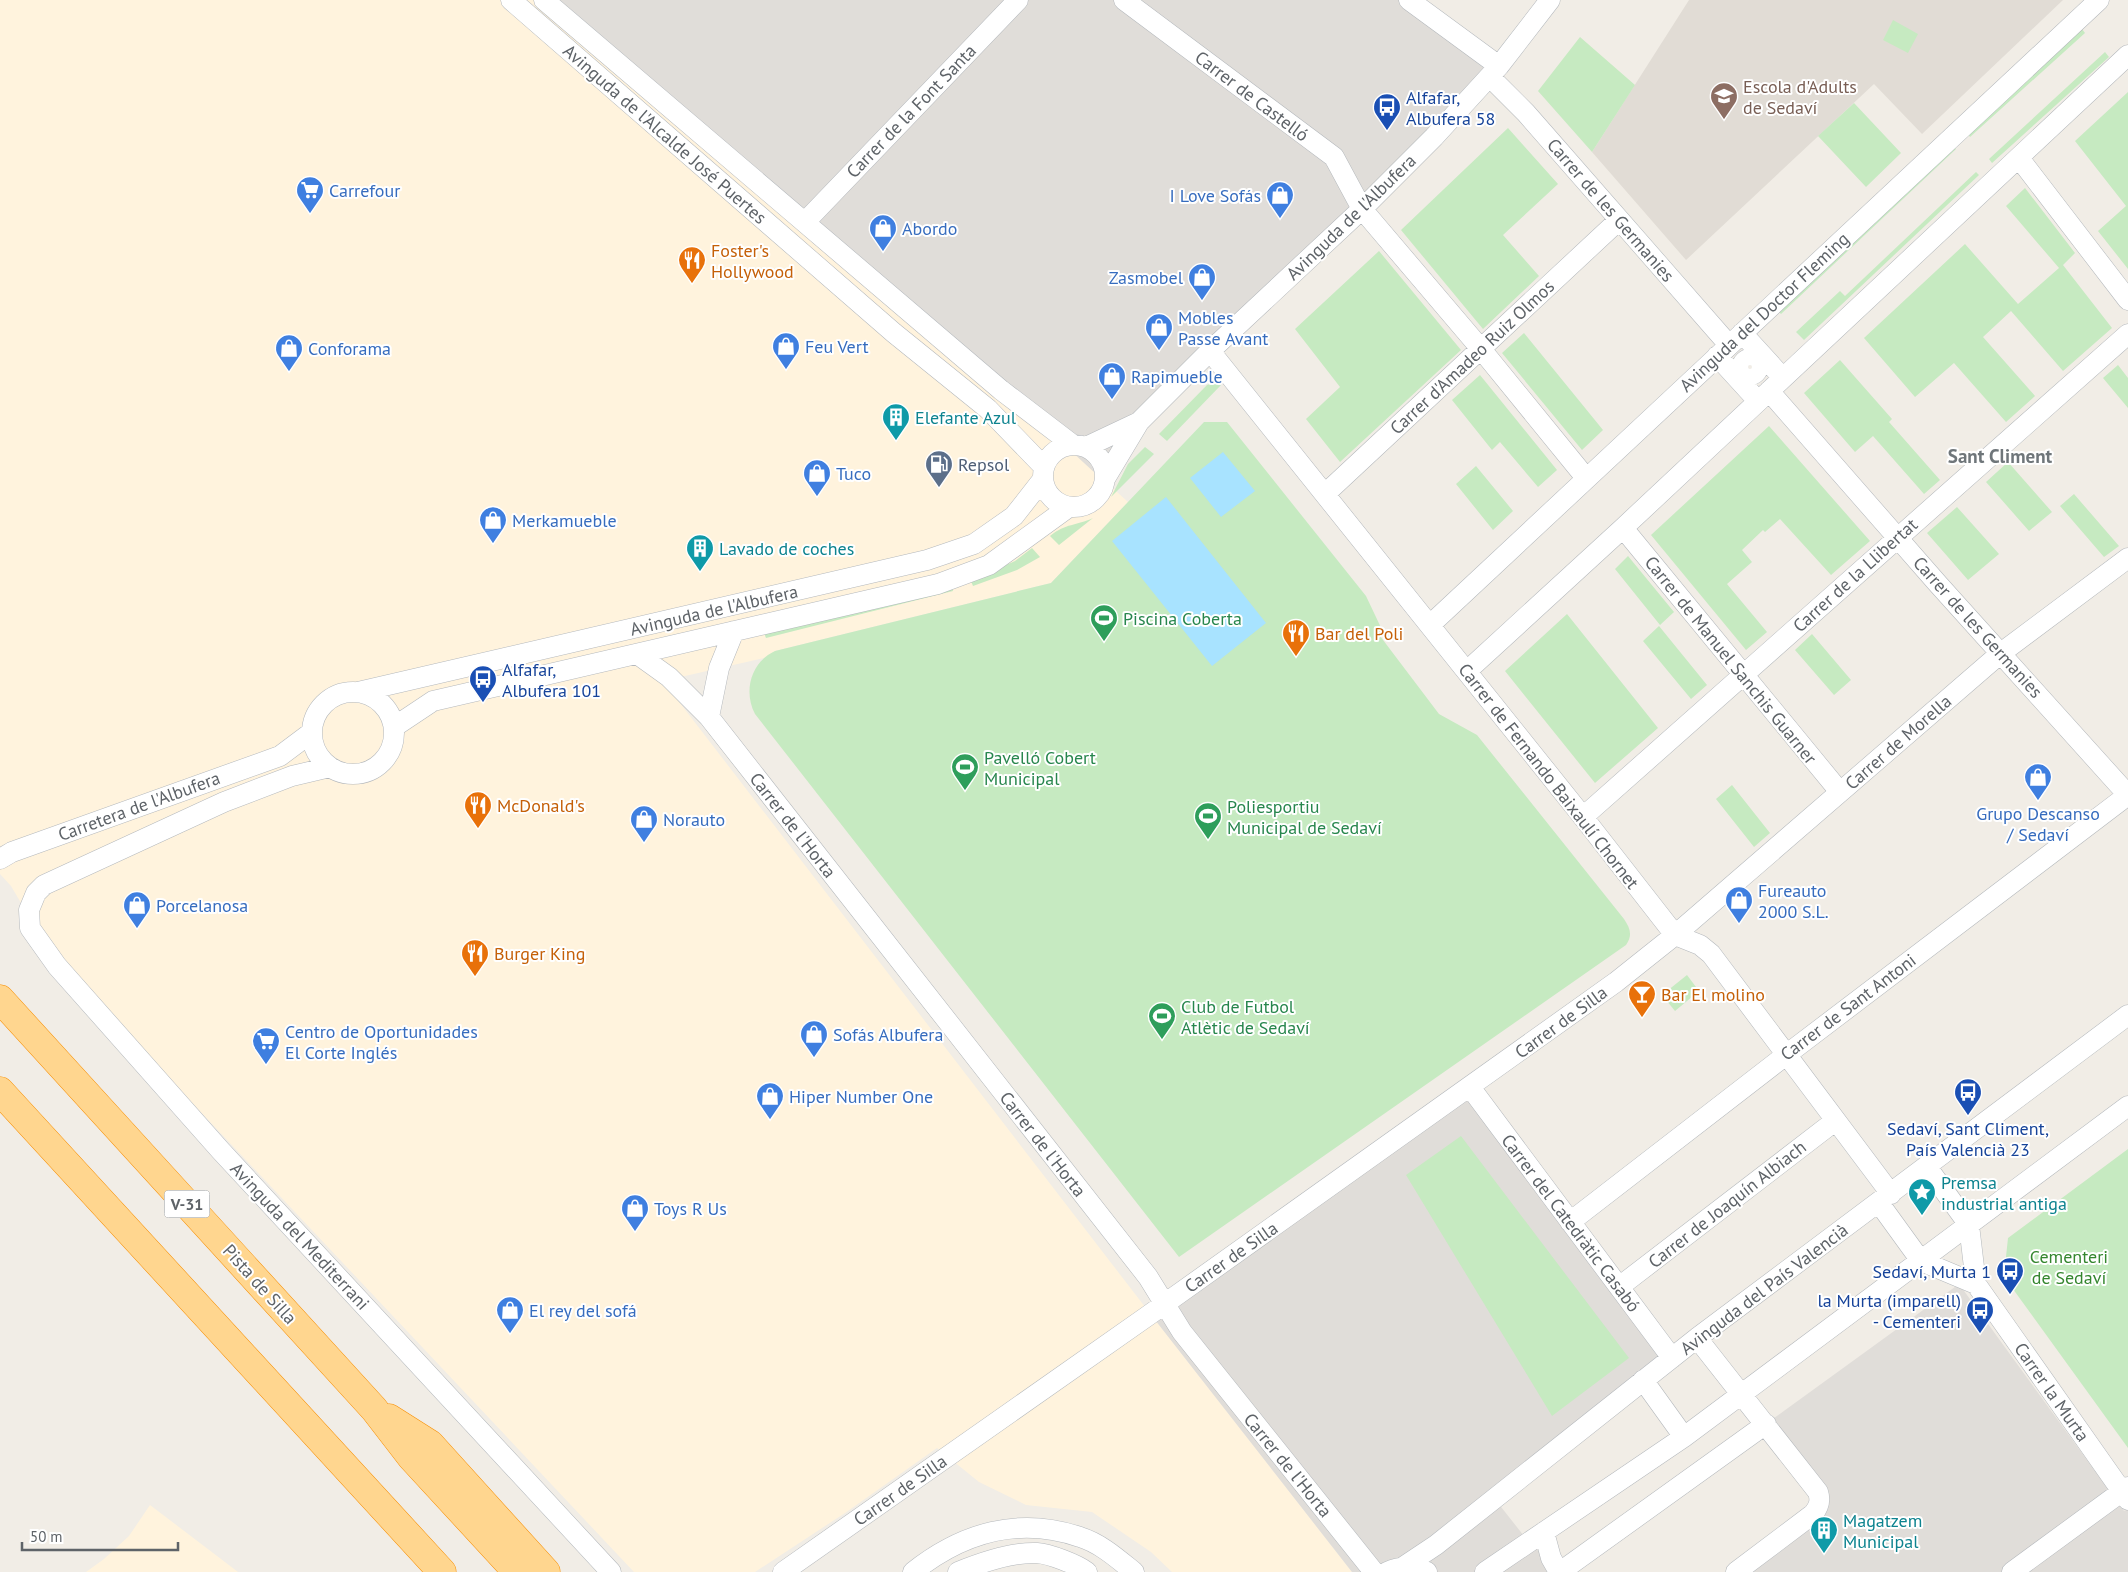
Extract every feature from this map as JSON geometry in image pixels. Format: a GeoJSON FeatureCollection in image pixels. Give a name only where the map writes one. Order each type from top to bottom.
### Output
{"type":"FeatureCollection","features":[{"type":"Feature","properties":{"kind":"highway","name":"Pista de Silla"},"geometry":{"type":"LineString","coordinates":[[0,999],[374,1409],[411,1457],[517,1572]]}},
{"type":"Feature","properties":{"kind":"highway"},"geometry":{"type":"LineString","coordinates":[[0,1091],[442,1572]]}},
{"type":"Feature","properties":{"kind":"highway"},"geometry":{"type":"LineString","coordinates":[[374,1409],[430,1444],[546,1572]]}},
{"type":"Feature","properties":{"kind":"street","name":"Avinguda de l'Alcalde José Puertes"},"geometry":{"type":"LineString","coordinates":[[511,0],[887,327],[988,409],[1044,473]]}},
{"type":"Feature","properties":{"kind":"street","name":"Avinguda de l'Alcalde José Puertes"},"geometry":{"type":"LineString","coordinates":[[544,0],[1001,390],[1080,446]]}},
{"type":"Feature","properties":{"kind":"street","name":"Carrer de la Font Santa"},"geometry":{"type":"LineString","coordinates":[[804,222],[1018,0]]}},
{"type":"Feature","properties":{"kind":"street","name":"Carrer de Castelló"},"geometry":{"type":"LineString","coordinates":[[1124,0],[1334,157],[1362,209]]}},
{"type":"Feature","properties":{"kind":"street"},"geometry":{"type":"LineString","coordinates":[[1409,0],[1495,72]]}},
{"type":"Feature","properties":{"kind":"street","name":"Avinguda de l'Albufera"},"geometry":{"type":"LineString","coordinates":[[1106,477],[1139,422],[1210,351],[1362,209],[1434,138],[1495,72],[1550,0]]}},
{"type":"Feature","properties":{"kind":"street","name":"Avinguda del Doctor Fleming"},"geometry":{"type":"LineString","coordinates":[[1430,625],[2099,0]]}},
{"type":"Feature","properties":{"kind":"street"},"geometry":{"type":"LineString","coordinates":[[1467,671],[1623,528],[2128,54]]}},
{"type":"Feature","properties":{"kind":"street","name":"Carrer de les Germanies"},"geometry":{"type":"LineString","coordinates":[[1495,72],[1526,113],[1770,390],[1897,538],[2128,795]]}},
{"type":"Feature","properties":{"kind":"street"},"geometry":{"type":"LineString","coordinates":[[2019,158],[2128,300]]}},
{"type":"Feature","properties":{"kind":"street"},"geometry":{"type":"LineString","coordinates":[[1362,209],[1481,349],[1586,478]]}},
{"type":"Feature","properties":{"kind":"street","name":"Carrer d'Amadeo Ruiz Olmos"},"geometry":{"type":"LineString","coordinates":[[1325,494],[1619,220]]}},
{"type":"Feature","properties":{"kind":"street","name":"Carrer de la Llibertat"},"geometry":{"type":"LineString","coordinates":[[1583,817],[2128,334]]}},
{"type":"Feature","properties":{"kind":"street","name":"Carrer de les Germanies"},"geometry":{"type":"LineString","coordinates":[[1729,344],[1770,390]]}},
{"type":"Feature","properties":{"kind":"street","name":"Carrer de Fernando Baixaulí Chornet"},"geometry":{"type":"LineString","coordinates":[[1210,351],[1467,671],[1674,935]]}},
{"type":"Feature","properties":{"kind":"street","name":"Avinguda de l'Albufera"},"geometry":{"type":"LineString","coordinates":[[1080,446],[1139,422]]}},
{"type":"Feature","properties":{"kind":"street"},"geometry":{"type":"LineString","coordinates":[[1064,446],[1080,446],[1094,452],[1101,459],[1106,477],[1104,488],[1098,497],[1080,507],[1069,507],[1060,504],[1046,489],[1044,473],[1056,451],[1064,446]]}},
{"type":"Feature","properties":{"kind":"street","name":"Avinguda de l'Albufera"},"geometry":{"type":"LineString","coordinates":[[358,692],[926,560],[974,544],[1014,516],[1044,473]]}},
{"type":"Feature","properties":{"kind":"street","name":"Avinguda de l'Albufera"},"geometry":{"type":"LineString","coordinates":[[394,727],[433,702],[938,584],[989,565],[1069,507]]}},
{"type":"Feature","properties":{"kind":"street","name":"Carrer de Manuel Sanchis Guarner"},"geometry":{"type":"LineString","coordinates":[[1623,528],[1840,792]]}},
{"type":"Feature","properties":{"kind":"street","name":"Carrer de Morella"},"geometry":{"type":"LineString","coordinates":[[1674,935],[2001,653],[2128,558]]}},
{"type":"Feature","properties":{"kind":"street"},"geometry":{"type":"LineString","coordinates":[[709,717],[719,668],[734,631]]}},
{"type":"Feature","properties":{"kind":"street","name":"Carrer de l'Horta"},"geometry":{"type":"LineString","coordinates":[[637,654],[669,677],[709,717],[1142,1269],[1182,1332],[1374,1572]]}},
{"type":"Feature","properties":{"kind":"street"},"geometry":{"type":"LineString","coordinates":[[280,756],[327,764],[342,773],[368,772],[385,759],[391,749],[394,738],[394,727],[390,714],[382,703],[371,695],[358,692],[344,693],[332,698],[318,712],[312,732],[313,743],[327,764]]}},
{"type":"Feature","properties":{"kind":"street"},"geometry":{"type":"LineString","coordinates":[[280,756],[312,732]]}},
{"type":"Feature","properties":{"kind":"street","name":"Carretera de l'Albufera"},"geometry":{"type":"LineString","coordinates":[[0,859],[12,852],[280,756]]}},
{"type":"Feature","properties":{"kind":"street","name":"Avinguda del Mediterrani"},"geometry":{"type":"LineString","coordinates":[[327,764],[224,802],[44,885],[36,893],[29,910],[30,928],[57,966],[228,1158],[611,1572]]}},
{"type":"Feature","properties":{"kind":"street","name":"Carrer de Sant Antoni"},"geometry":{"type":"LineString","coordinates":[[1570,1222],[2128,795]]}},
{"type":"Feature","properties":{"kind":"street"},"geometry":{"type":"LineString","coordinates":[[1674,935],[1700,944],[1711,954],[1835,1121],[1885,1198],[1921,1261],[1976,1284]]}},
{"type":"Feature","properties":{"kind":"street","name":"Carrer de Silla"},"geometry":{"type":"LineString","coordinates":[[782,1572],[1470,1087],[1616,982],[1674,935]]}},
{"type":"Feature","properties":{"kind":"street","name":"Avinguda del País Valencià"},"geometry":{"type":"LineString","coordinates":[[1395,1570],[1436,1545],[1642,1380],[2128,1015]]}},
{"type":"Feature","properties":{"kind":"street","name":"Carrer del Catedràtic Casabó"},"geometry":{"type":"LineString","coordinates":[[1470,1087],[1672,1358]]}},
{"type":"Feature","properties":{"kind":"street"},"geometry":{"type":"LineString","coordinates":[[1485,1572],[1684,1437],[2128,1106]]}},
{"type":"Feature","properties":{"kind":"street","name":"Carrer de Joaquín Albiach"},"geometry":{"type":"LineString","coordinates":[[1619,1287],[1835,1121]]}},
{"type":"Feature","properties":{"kind":"street"},"geometry":{"type":"LineString","coordinates":[[1927,1167],[1969,1225]]}},
{"type":"Feature","properties":{"kind":"street","name":"Carrer la Murta"},"geometry":{"type":"LineString","coordinates":[[1969,1225],[1976,1284],[2126,1493]]}},
{"type":"Feature","properties":{"kind":"street"},"geometry":{"type":"LineString","coordinates":[[1697,1338],[1818,1492],[1820,1501],[1813,1514],[1736,1572]]}},
{"type":"Feature","properties":{"kind":"street"},"geometry":{"type":"LineString","coordinates":[[1642,1380],[1684,1437]]}},
{"type":"Feature","properties":{"kind":"street"},"geometry":{"type":"LineString","coordinates":[[1544,1532],[1551,1558],[1560,1572],[1766,1424]]}},
{"type":"Feature","properties":{"kind":"street"},"geometry":{"type":"LineString","coordinates":[[2012,1572],[2126,1493]]}},
{"type":"Feature","properties":{"kind":"street"},"geometry":{"type":"LineString","coordinates":[[913,1572],[928,1560],[984,1532],[1021,1529],[1047,1530],[1081,1537],[1113,1554],[1134,1572]]}},
{"type":"Feature","properties":{"kind":"street"},"geometry":{"type":"LineString","coordinates":[[958,1572],[994,1559],[1038,1553],[1078,1566],[1087,1572]]}},
{"type":"Feature","properties":{"kind":"street"},"geometry":{"type":"LineString","coordinates":[[1395,1570],[1420,1569],[1427,1572]]}},
{"type":"Feature","properties":{"kind":"shaded area"},"geometry":{"type":"Polygon","coordinates":[[[0,0],[560,0],[981,368],[1128,502],[1051,583],[775,651],[764,658],[663,681],[1152,1316],[1352,1572],[1172,1572],[1151,1552],[1092,1512],[1026,1505],[979,1482],[937,1448],[845,1513],[755,1572],[634,1572],[50,952],[11,886],[0,874],[0,0]]]}},
{"type":"Feature","properties":{"kind":"shaded area"},"geometry":{"type":"Polygon","coordinates":[[[560,0],[1409,0],[1497,64],[1139,422],[1096,474],[981,368],[560,0]]]}},
{"type":"Feature","properties":{"kind":"shaded area","name":"Escola d'Adults de Sedaví"},"geometry":{"type":"Polygon","coordinates":[[[1689,0],[2063,0],[1922,134],[1874,84],[1686,260],[1592,152],[1689,0]]]}},
{"type":"Feature","properties":{"kind":"shaded area"},"geometry":{"type":"Polygon","coordinates":[[[1470,1087],[1672,1358],[1494,1498],[1524,1536],[1559,1572],[1352,1572],[1152,1316],[1470,1087]]]}},
{"type":"Feature","properties":{"kind":"shaded area"},"geometry":{"type":"Polygon","coordinates":[[[1959,1284],[2124,1511],[2128,1509],[2128,1572],[1736,1572],[1818,1508],[1766,1424],[1959,1284]]]}},
{"type":"Feature","properties":{"kind":"shaded area"},"geometry":{"type":"Polygon","coordinates":[[[150,1505],[238,1572],[86,1572],[104,1559],[129,1536],[150,1505]]]}},
{"type":"Feature","properties":{"kind":"green space"},"geometry":{"type":"Polygon","coordinates":[[[1893,20],[1918,34],[1908,53],[1883,40],[1893,20]]]}},
{"type":"Feature","properties":{"kind":"green space"},"geometry":{"type":"Polygon","coordinates":[[[2082,29],[2085,33],[1970,137],[1968,134],[2082,29]]]}},
{"type":"Feature","properties":{"kind":"green space"},"geometry":{"type":"Polygon","coordinates":[[[1580,37],[1635,85],[1592,152],[1538,91],[1580,37]]]}},
{"type":"Feature","properties":{"kind":"green space"},"geometry":{"type":"Polygon","coordinates":[[[2105,52],[2109,57],[1992,163],[1989,159],[2105,52]]]}},
{"type":"Feature","properties":{"kind":"green space"},"geometry":{"type":"Polygon","coordinates":[[[2128,92],[2128,269],[2098,231],[2126,206],[2075,141],[2128,92]]]}},
{"type":"Feature","properties":{"kind":"green space"},"geometry":{"type":"Polygon","coordinates":[[[1854,103],[1901,153],[1866,187],[1818,136],[1854,103]]]}},
{"type":"Feature","properties":{"kind":"green space"},"geometry":{"type":"Polygon","coordinates":[[[1508,128],[1558,184],[1503,235],[1539,276],[1483,329],[1401,230],[1508,128]]]}},
{"type":"Feature","properties":{"kind":"green space"},"geometry":{"type":"Polygon","coordinates":[[[1953,146],[1956,149],[1781,314],[1779,312],[1953,146]]]}},
{"type":"Feature","properties":{"kind":"green space"},"geometry":{"type":"Polygon","coordinates":[[[1976,172],[1979,175],[1804,340],[1796,332],[1840,291],[1845,296],[1976,172]]]}},
{"type":"Feature","properties":{"kind":"green space"},"geometry":{"type":"Polygon","coordinates":[[[2025,188],[2075,253],[2063,265],[2112,328],[2063,371],[2011,311],[1983,337],[2035,396],[2006,422],[1954,363],[1915,397],[1864,338],[1965,244],[2018,304],[2059,268],[2006,206],[2025,188]]]}},
{"type":"Feature","properties":{"kind":"green space"},"geometry":{"type":"Polygon","coordinates":[[[1379,251],[1461,350],[1340,462],[1306,419],[1340,387],[1295,329],[1379,251]]]}},
{"type":"Feature","properties":{"kind":"green space"},"geometry":{"type":"Polygon","coordinates":[[[1524,333],[1603,430],[1582,450],[1502,353],[1524,333]]]}},
{"type":"Feature","properties":{"kind":"green space"},"geometry":{"type":"Polygon","coordinates":[[[1840,360],[1892,419],[1889,422],[1940,480],[1924,494],[1873,436],[1855,452],[1804,393],[1840,360]]]}},
{"type":"Feature","properties":{"kind":"green space"},"geometry":{"type":"Polygon","coordinates":[[[2118,365],[2128,378],[2128,408],[2103,378],[2118,365]]]}},
{"type":"Feature","properties":{"kind":"green space"},"geometry":{"type":"Polygon","coordinates":[[[1480,375],[1557,470],[1538,487],[1500,442],[1492,450],[1452,400],[1480,375]]]}},
{"type":"Feature","properties":{"kind":"green space"},"geometry":{"type":"Polygon","coordinates":[[[1213,383],[1221,385],[1167,441],[1159,434],[1207,385],[1213,383]]]}},
{"type":"Feature","properties":{"kind":"green space","name":"Poliesportiu Municipal de Sedaví"},"geometry":{"type":"Polygon","coordinates":[[[1204,422],[1227,422],[1366,596],[1384,634],[1380,636],[1439,714],[1477,735],[1624,919],[1630,935],[1626,945],[1179,1257],[755,714],[751,705],[750,687],[751,678],[760,662],[775,651],[1051,583],[1204,422]]]}},
{"type":"Feature","properties":{"kind":"green space"},"geometry":{"type":"Polygon","coordinates":[[[1769,426],[1870,541],[1831,575],[1780,519],[1765,532],[1763,530],[1742,550],[1752,562],[1727,584],[1767,632],[1746,650],[1651,535],[1769,426]]]}},
{"type":"Feature","properties":{"kind":"green space"},"geometry":{"type":"Polygon","coordinates":[[[1145,447],[1154,454],[1111,497],[1128,464],[1145,447]]]}},
{"type":"Feature","properties":{"kind":"green space"},"geometry":{"type":"Polygon","coordinates":[[[2008,462],[2052,512],[2029,531],[1986,482],[2008,462]]]}},
{"type":"Feature","properties":{"kind":"green space"},"geometry":{"type":"Polygon","coordinates":[[[1476,466],[1513,511],[1493,530],[1456,484],[1476,466]]]}},
{"type":"Feature","properties":{"kind":"green space"},"geometry":{"type":"Polygon","coordinates":[[[2074,494],[2119,546],[2104,557],[2060,506],[2074,494]]]}},
{"type":"Feature","properties":{"kind":"green space"},"geometry":{"type":"Polygon","coordinates":[[[1957,507],[1999,554],[1968,580],[1927,533],[1957,507]]]}},
{"type":"Feature","properties":{"kind":"green space"},"geometry":{"type":"Polygon","coordinates":[[[1093,518],[1059,545],[1050,536],[1066,527],[1093,518]]]}},
{"type":"Feature","properties":{"kind":"green space"},"geometry":{"type":"Polygon","coordinates":[[[1032,548],[1040,557],[1017,570],[973,586],[971,581],[1015,561],[1032,548]]]}},
{"type":"Feature","properties":{"kind":"green space"},"geometry":{"type":"Polygon","coordinates":[[[1628,556],[1674,612],[1660,625],[1615,569],[1628,556]]]}},
{"type":"Feature","properties":{"kind":"green space"},"geometry":{"type":"Polygon","coordinates":[[[952,587],[953,591],[766,638],[764,633],[952,587]]]}},
{"type":"Feature","properties":{"kind":"green space"},"geometry":{"type":"Polygon","coordinates":[[[1567,614],[1658,728],[1595,783],[1505,671],[1567,614]]]}},
{"type":"Feature","properties":{"kind":"green space"},"geometry":{"type":"Polygon","coordinates":[[[1659,626],[1707,685],[1691,699],[1643,641],[1659,626]]]}},
{"type":"Feature","properties":{"kind":"green space"},"geometry":{"type":"Polygon","coordinates":[[[1812,634],[1851,680],[1834,695],[1795,650],[1812,634]]]}},
{"type":"Feature","properties":{"kind":"green space"},"geometry":{"type":"Polygon","coordinates":[[[1732,785],[1770,833],[1754,847],[1716,799],[1732,785]]]}},
{"type":"Feature","properties":{"kind":"green space"},"geometry":{"type":"Polygon","coordinates":[[[1687,975],[1699,991],[1675,1011],[1662,995],[1687,975]]]}},
{"type":"Feature","properties":{"kind":"green space"},"geometry":{"type":"Polygon","coordinates":[[[1461,1136],[1629,1358],[1552,1416],[1406,1175],[1461,1136]]]}},
{"type":"Feature","properties":{"kind":"green space","name":"Cementeri de Sedaví"},"geometry":{"type":"Polygon","coordinates":[[[2128,1149],[2128,1448],[2005,1278],[2010,1274],[2005,1266],[2008,1238],[2128,1149]]]}},
{"type":"Feature","properties":{"kind":"water"},"geometry":{"type":"Polygon","coordinates":[[[1223,452],[1255,491],[1221,517],[1190,478],[1223,452]]]}},
{"type":"Feature","properties":{"kind":"water"},"geometry":{"type":"Polygon","coordinates":[[[1166,497],[1266,623],[1212,666],[1112,541],[1166,497]]]}},
{"type":"Feature","properties":{"kind":"place","name":"Escola d'Adults de Sedaví"},"geometry":{"type":"Point","coordinates":[1724,120]}},
{"type":"Feature","properties":{"kind":"place","name":"Alfafar, Albufera 58"},"geometry":{"type":"Point","coordinates":[1387,131]}},
{"type":"Feature","properties":{"kind":"place","name":"Carrefour"},"geometry":{"type":"Point","coordinates":[310,214]}},
{"type":"Feature","properties":{"kind":"place","name":"I Love Sofás"},"geometry":{"type":"Point","coordinates":[1280,219]}},
{"type":"Feature","properties":{"kind":"place","name":"Abordo"},"geometry":{"type":"Point","coordinates":[883,252]}},
{"type":"Feature","properties":{"kind":"place","name":"Foster's Hollywood"},"geometry":{"type":"Point","coordinates":[692,284]}},
{"type":"Feature","properties":{"kind":"place","name":"Zasmobel"},"geometry":{"type":"Point","coordinates":[1202,301]}},
{"type":"Feature","properties":{"kind":"place","name":"Mobles Passe Avant"},"geometry":{"type":"Point","coordinates":[1159,351]}},
{"type":"Feature","properties":{"kind":"place","name":"Feu Vert"},"geometry":{"type":"Point","coordinates":[786,370]}},
{"type":"Feature","properties":{"kind":"place","name":"Conforama"},"geometry":{"type":"Point","coordinates":[289,372]}},
{"type":"Feature","properties":{"kind":"place","name":"Rapimueble"},"geometry":{"type":"Point","coordinates":[1112,400]}},
{"type":"Feature","properties":{"kind":"place","name":"Elefante Azul"},"geometry":{"type":"Point","coordinates":[896,441]}},
{"type":"Feature","properties":{"kind":"place","name":"Repsol"},"geometry":{"type":"Point","coordinates":[939,488]}},
{"type":"Feature","properties":{"kind":"place","name":"Tuco"},"geometry":{"type":"Point","coordinates":[817,497]}},
{"type":"Feature","properties":{"kind":"place","name":"Merkamueble"},"geometry":{"type":"Point","coordinates":[493,544]}},
{"type":"Feature","properties":{"kind":"place","name":"Lavado de coches"},"geometry":{"type":"Point","coordinates":[700,572]}},
{"type":"Feature","properties":{"kind":"place","name":"Piscina Coberta"},"geometry":{"type":"Point","coordinates":[1104,642]}},
{"type":"Feature","properties":{"kind":"place","name":"Bar del Poli"},"geometry":{"type":"Point","coordinates":[1296,657]}},
{"type":"Feature","properties":{"kind":"place","name":"Alfafar, Albufera 101"},"geometry":{"type":"Point","coordinates":[483,703]}},
{"type":"Feature","properties":{"kind":"place","name":"Pavelló Cobert Municipal"},"geometry":{"type":"Point","coordinates":[965,791]}},
{"type":"Feature","properties":{"kind":"place","name":"Grupo Descanso / Sedaví"},"geometry":{"type":"Point","coordinates":[2038,801]}},
{"type":"Feature","properties":{"kind":"place","name":"McDonald's"},"geometry":{"type":"Point","coordinates":[478,829]}},
{"type":"Feature","properties":{"kind":"place","name":"Poliesportiu Municipal de Sedaví"},"geometry":{"type":"Point","coordinates":[1208,840]}},
{"type":"Feature","properties":{"kind":"place","name":"Norauto"},"geometry":{"type":"Point","coordinates":[644,843]}},
{"type":"Feature","properties":{"kind":"place","name":"Fureauto 2000 S.L."},"geometry":{"type":"Point","coordinates":[1739,924]}},
{"type":"Feature","properties":{"kind":"place","name":"Porcelanosa"},"geometry":{"type":"Point","coordinates":[137,929]}},
{"type":"Feature","properties":{"kind":"place","name":"Burger King"},"geometry":{"type":"Point","coordinates":[475,977]}},
{"type":"Feature","properties":{"kind":"place","name":"Bar El molino"},"geometry":{"type":"Point","coordinates":[1642,1018]}},
{"type":"Feature","properties":{"kind":"place","name":"Club de Futbol Atlètic de Sedaví"},"geometry":{"type":"Point","coordinates":[1162,1040]}},
{"type":"Feature","properties":{"kind":"place","name":"Sofás Albufera"},"geometry":{"type":"Point","coordinates":[814,1058]}},
{"type":"Feature","properties":{"kind":"place","name":"Centro de Oportunidades El Corte Inglés"},"geometry":{"type":"Point","coordinates":[266,1065]}},
{"type":"Feature","properties":{"kind":"place","name":"Sedaví, Sant Climent, País Valencià 23"},"geometry":{"type":"Point","coordinates":[1968,1116]}},
{"type":"Feature","properties":{"kind":"place","name":"Hiper Number One"},"geometry":{"type":"Point","coordinates":[770,1120]}},
{"type":"Feature","properties":{"kind":"place","name":"Premsa industrial antiga"},"geometry":{"type":"Point","coordinates":[1922,1216]}},
{"type":"Feature","properties":{"kind":"place","name":"Toys R Us"},"geometry":{"type":"Point","coordinates":[635,1232]}},
{"type":"Feature","properties":{"kind":"place","name":"Sedaví, Murta 1"},"geometry":{"type":"Point","coordinates":[2010,1295]}},
{"type":"Feature","properties":{"kind":"place","name":"El rey del sofá"},"geometry":{"type":"Point","coordinates":[510,1334]}},
{"type":"Feature","properties":{"kind":"place","name":"la Murta (imparell) - Cementeri"},"geometry":{"type":"Point","coordinates":[1980,1334]}},
{"type":"Feature","properties":{"kind":"place","name":"Magatzem Municipal"},"geometry":{"type":"Point","coordinates":[1824,1554]}},
{"type":"Feature","properties":{"kind":"district","name":"Sant Climent"},"geometry":{"type":"Point","coordinates":[2000,456]}}]}
